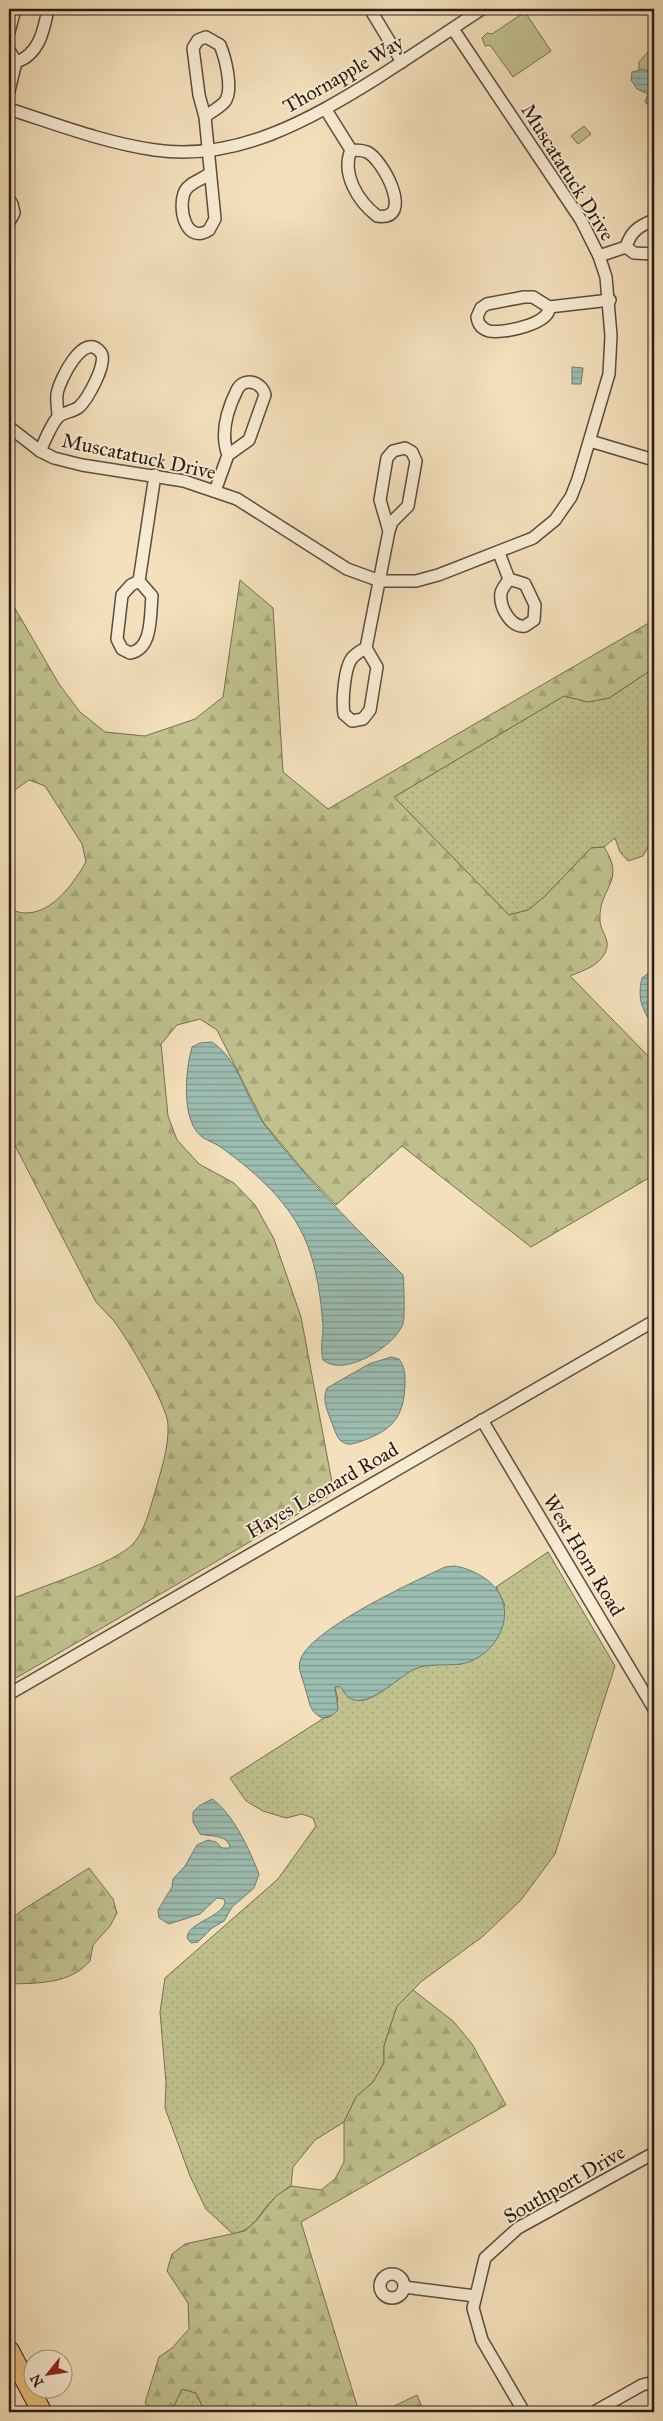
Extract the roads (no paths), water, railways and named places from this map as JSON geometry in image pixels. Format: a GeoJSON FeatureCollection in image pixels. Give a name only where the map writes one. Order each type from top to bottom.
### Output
{"type":"FeatureCollection","features":[{"type":"Feature","properties":{"kind":"highway"},"geometry":{"type":"LineString","coordinates":[[9,2350],[42,2412]]}},
{"type":"Feature","properties":{"kind":"street"},"geometry":{"type":"LineString","coordinates":[[9,32],[15,9]]}},
{"type":"Feature","properties":{"kind":"street"},"geometry":{"type":"LineString","coordinates":[[16,62],[25,59],[34,52],[48,9]]}},
{"type":"Feature","properties":{"kind":"street"},"geometry":{"type":"LineString","coordinates":[[370,9],[402,62]]}},
{"type":"Feature","properties":{"kind":"street","name":"Thornapple Way"},"geometry":{"type":"LineString","coordinates":[[9,109],[127,145],[156,151],[182,152],[236,146],[267,136],[326,110],[482,9]]}},
{"type":"Feature","properties":{"kind":"street","name":"Muscatatuck Drive"},"geometry":{"type":"LineString","coordinates":[[9,427],[40,451],[82,465],[155,475],[215,491],[256,510],[347,569],[380,581],[425,579],[499,553],[533,538],[555,520],[571,497],[590,441],[609,374],[612,336],[610,300],[599,256],[581,220],[453,29]]}},
{"type":"Feature","properties":{"kind":"street"},"geometry":{"type":"LineString","coordinates":[[205,117],[223,103],[228,95],[227,67],[220,45],[206,37],[198,40],[193,48],[198,95],[205,117],[215,219],[209,230],[195,234],[190,232],[187,226],[184,214],[184,194],[192,184],[210,173]]}},
{"type":"Feature","properties":{"kind":"street"},"geometry":{"type":"LineString","coordinates":[[9,50],[16,62],[9,91]]}},
{"type":"Feature","properties":{"kind":"street"},"geometry":{"type":"LineString","coordinates":[[326,110],[351,150],[347,169],[353,186],[364,203],[377,216],[383,217],[391,214],[394,210],[396,198],[384,172],[373,156],[361,150],[351,150]]}},
{"type":"Feature","properties":{"kind":"street"},"geometry":{"type":"LineString","coordinates":[[9,199],[14,213],[9,222]]}},
{"type":"Feature","properties":{"kind":"street"},"geometry":{"type":"LineString","coordinates":[[626,247],[630,235],[636,228],[654,220]]}},
{"type":"Feature","properties":{"kind":"street"},"geometry":{"type":"LineString","coordinates":[[599,256],[626,247]]}},
{"type":"Feature","properties":{"kind":"street"},"geometry":{"type":"LineString","coordinates":[[626,247],[634,253],[654,254]]}},
{"type":"Feature","properties":{"kind":"street"},"geometry":{"type":"LineString","coordinates":[[549,307],[547,314],[533,324],[492,331],[481,326],[477,317],[481,308],[487,304],[524,297],[533,297],[549,307],[610,300]]}},
{"type":"Feature","properties":{"kind":"street"},"geometry":{"type":"LineString","coordinates":[[40,451],[58,417],[56,398],[59,386],[77,353],[87,347],[94,347],[101,353],[103,358],[99,374],[78,408],[58,417]]}},
{"type":"Feature","properties":{"kind":"street"},"geometry":{"type":"LineString","coordinates":[[215,491],[228,455],[224,430],[237,389],[248,382],[257,383],[264,389],[265,396],[253,432],[245,444],[228,455]]}},
{"type":"Feature","properties":{"kind":"street"},"geometry":{"type":"LineString","coordinates":[[590,441],[654,460]]}},
{"type":"Feature","properties":{"kind":"street"},"geometry":{"type":"LineString","coordinates":[[366,648],[353,656],[347,670],[342,707],[344,714],[352,721],[363,718],[370,710],[377,667],[366,648],[389,531],[392,522],[408,506],[416,461],[412,452],[405,448],[393,451],[387,458],[380,500],[389,531]]}},
{"type":"Feature","properties":{"kind":"street"},"geometry":{"type":"LineString","coordinates":[[139,581],[131,585],[122,595],[117,639],[122,649],[130,653],[140,650],[146,644],[152,596],[139,581],[155,475]]}},
{"type":"Feature","properties":{"kind":"street"},"geometry":{"type":"LineString","coordinates":[[499,553],[510,579]]}},
{"type":"Feature","properties":{"kind":"street","name":"Hayes Leonard Road"},"geometry":{"type":"LineString","coordinates":[[9,1694],[654,1321]]}},
{"type":"Feature","properties":{"kind":"street","name":"West Horn Road"},"geometry":{"type":"LineString","coordinates":[[482,1420],[654,1709]]}},
{"type":"Feature","properties":{"kind":"street","name":"Southport Drive"},"geometry":{"type":"LineString","coordinates":[[524,2412],[482,2340],[473,2308],[485,2258],[518,2228],[654,2153]]}},
{"type":"Feature","properties":{"kind":"street"},"geometry":{"type":"LineString","coordinates":[[404,2287],[475,2296]]}},
{"type":"Feature","properties":{"kind":"street"},"geometry":{"type":"LineString","coordinates":[[594,2412],[642,2385],[654,2382]]}},
{"type":"Feature","properties":{"kind":"water"},"geometry":{"type":"Polygon","coordinates":[[[643,69],[654,73],[654,110],[645,102],[648,94],[637,89],[631,80],[632,72],[643,69]]]}},
{"type":"Feature","properties":{"kind":"water"},"geometry":{"type":"Polygon","coordinates":[[[572,367],[583,368],[581,384],[572,384],[572,367]]]}},
{"type":"Feature","properties":{"kind":"water"},"geometry":{"type":"Polygon","coordinates":[[[654,969],[654,1026],[646,1015],[640,998],[640,992],[642,978],[654,969]]]}},
{"type":"Feature","properties":{"kind":"water"},"geometry":{"type":"Polygon","coordinates":[[[212,1042],[236,1069],[257,1114],[296,1164],[403,1275],[403,1324],[390,1341],[368,1357],[343,1365],[332,1365],[323,1360],[323,1326],[318,1284],[307,1244],[300,1229],[282,1202],[260,1179],[222,1148],[200,1136],[191,1121],[186,1088],[192,1047],[200,1043],[212,1042]]]}},
{"type":"Feature","properties":{"kind":"water"},"geometry":{"type":"Polygon","coordinates":[[[391,1357],[399,1359],[405,1374],[404,1396],[398,1415],[394,1422],[380,1433],[354,1443],[343,1443],[336,1434],[327,1408],[325,1397],[327,1388],[369,1364],[391,1357]]]}},
{"type":"Feature","properties":{"kind":"water"},"geometry":{"type":"Polygon","coordinates":[[[454,1566],[467,1569],[481,1576],[492,1584],[500,1595],[504,1606],[502,1628],[490,1647],[472,1661],[461,1664],[431,1665],[415,1669],[373,1697],[364,1700],[348,1697],[339,1686],[335,1687],[338,1710],[331,1716],[322,1718],[315,1713],[309,1703],[299,1666],[301,1658],[310,1646],[325,1633],[366,1606],[445,1567],[454,1566]]]}},
{"type":"Feature","properties":{"kind":"water"},"geometry":{"type":"Polygon","coordinates":[[[212,1799],[220,1805],[234,1823],[246,1844],[259,1874],[254,1888],[232,1907],[224,1921],[212,1928],[198,1942],[191,1943],[187,1938],[189,1933],[198,1924],[217,1913],[225,1903],[224,1899],[217,1898],[200,1914],[169,1924],[159,1918],[158,1910],[172,1887],[173,1879],[185,1866],[197,1845],[208,1840],[216,1842],[222,1848],[230,1848],[223,1838],[200,1834],[193,1822],[193,1812],[199,1806],[212,1799]]]}}]}
